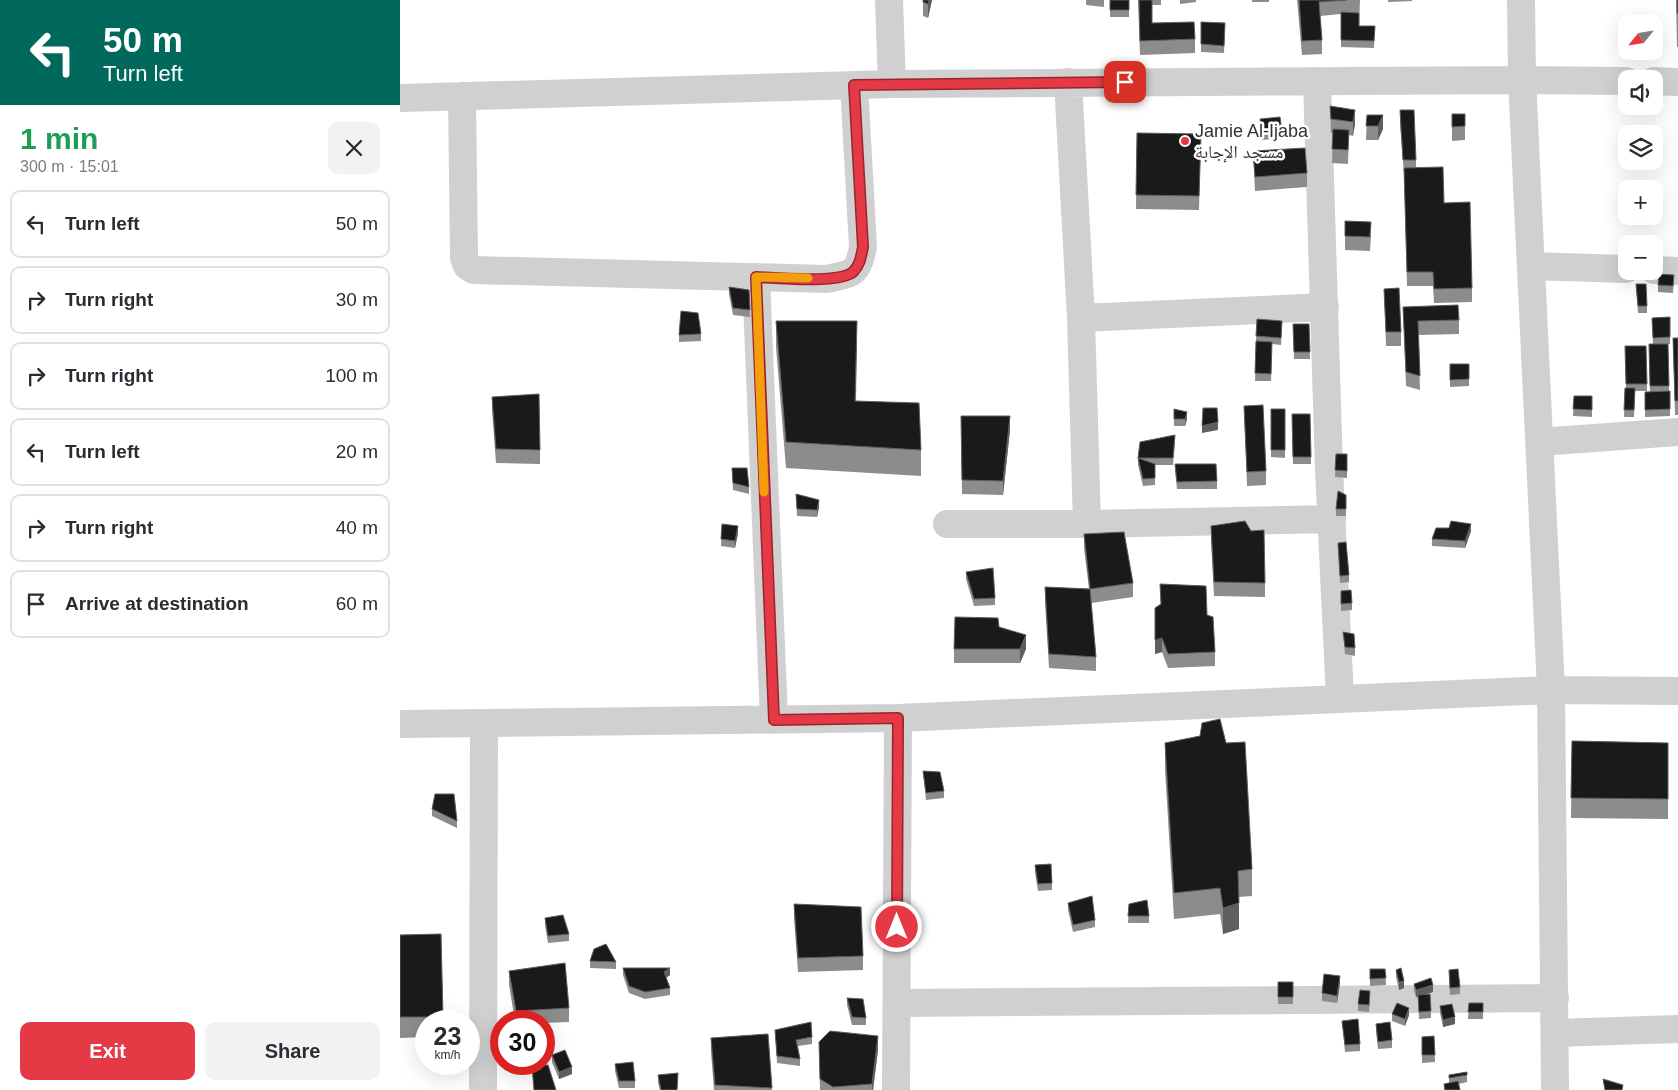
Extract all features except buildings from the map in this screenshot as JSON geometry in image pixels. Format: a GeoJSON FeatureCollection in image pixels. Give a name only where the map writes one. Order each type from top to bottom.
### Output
{"type":"FeatureCollection","features":[{"type":"Feature","properties":{"kind":"street"},"geometry":{"type":"LineString","coordinates":[[889,0],[892,84]]}},
{"type":"Feature","properties":{"kind":"street"},"geometry":{"type":"LineString","coordinates":[[1521,0],[1522,80],[1551,690],[1555,1090]]}},
{"type":"Feature","properties":{"kind":"street"},"geometry":{"type":"LineString","coordinates":[[1317,81],[1340,700]]}},
{"type":"Feature","properties":{"kind":"street"},"geometry":{"type":"LineString","coordinates":[[400,98],[892,84],[1618,81]]}},
{"type":"Feature","properties":{"kind":"street"},"geometry":{"type":"LineString","coordinates":[[1663,81],[1678,82]]}},
{"type":"Feature","properties":{"kind":"street"},"geometry":{"type":"LineString","coordinates":[[1068,82],[1082,318],[1087,524]]}},
{"type":"Feature","properties":{"kind":"street"},"geometry":{"type":"LineString","coordinates":[[462,96],[464,258],[467,266],[474,270],[827,279],[852,273],[860,262],[863,247],[854,85]]}},
{"type":"Feature","properties":{"kind":"street"},"geometry":{"type":"LineString","coordinates":[[1531,266],[1618,269]]}},
{"type":"Feature","properties":{"kind":"street"},"geometry":{"type":"LineString","coordinates":[[1663,270],[1678,271]]}},
{"type":"Feature","properties":{"kind":"street"},"geometry":{"type":"LineString","coordinates":[[756,277],[774,720]]}},
{"type":"Feature","properties":{"kind":"street"},"geometry":{"type":"LineString","coordinates":[[1082,318],[1324,307]]}},
{"type":"Feature","properties":{"kind":"street"},"geometry":{"type":"LineString","coordinates":[[1539,442],[1678,432]]}},
{"type":"Feature","properties":{"kind":"street"},"geometry":{"type":"LineString","coordinates":[[947,524],[1087,524],[1332,519]]}},
{"type":"Feature","properties":{"kind":"street"},"geometry":{"type":"LineString","coordinates":[[400,724],[898,718],[1551,690],[1678,691]]}},
{"type":"Feature","properties":{"kind":"street"},"geometry":{"type":"LineString","coordinates":[[896,1090],[898,718]]}},
{"type":"Feature","properties":{"kind":"street"},"geometry":{"type":"LineString","coordinates":[[483,1090],[484,723]]}},
{"type":"Feature","properties":{"kind":"street"},"geometry":{"type":"LineString","coordinates":[[897,1004],[1555,998]]}},
{"type":"Feature","properties":{"kind":"street"},"geometry":{"type":"LineString","coordinates":[[1555,1033],[1678,1029]]}},
{"type":"Feature","properties":{"kind":"slow traffic"},"geometry":{"type":"LineString","coordinates":[[764,492],[756,277],[808,278]]}},
{"type":"Feature","properties":{"kind":"place","name":"Jamie Al-Ijaba مسجد الإجابة"},"geometry":{"type":"Point","coordinates":[1185,141]}},
{"type":"Feature","properties":{"kind":"route"},"geometry":{"type":"LineString","coordinates":[[897,927],[898,718],[774,720],[756,277],[827,279],[852,273],[860,262],[863,247],[854,85],[1125,82]]}}]}
